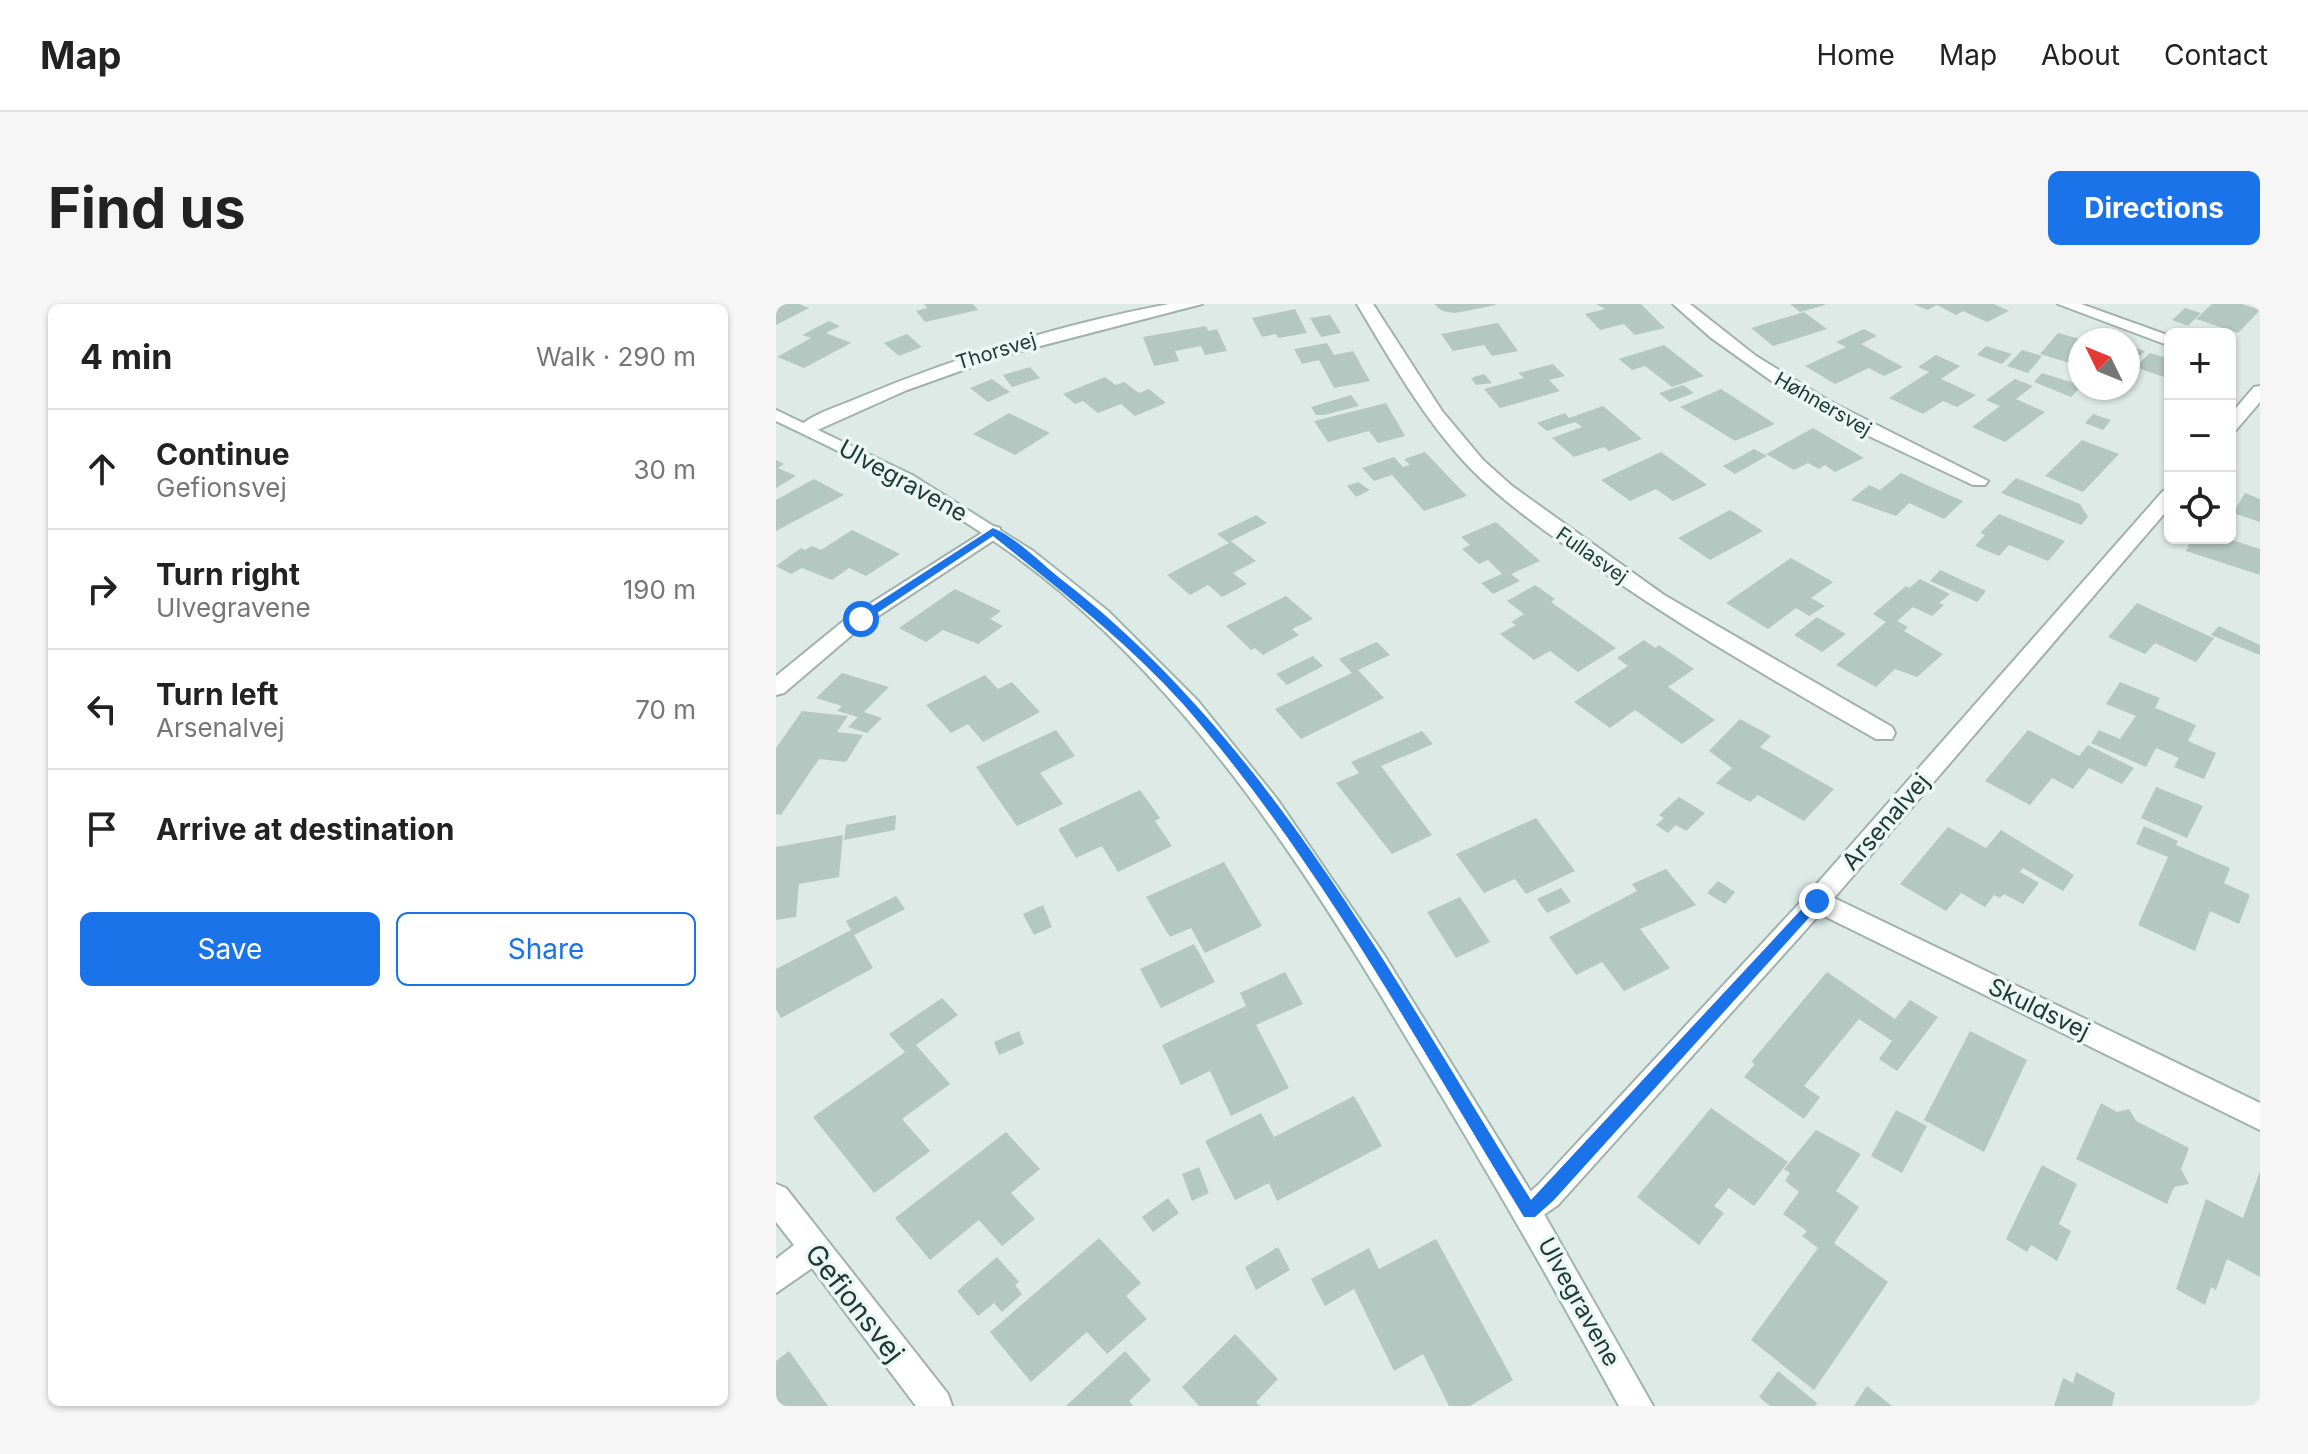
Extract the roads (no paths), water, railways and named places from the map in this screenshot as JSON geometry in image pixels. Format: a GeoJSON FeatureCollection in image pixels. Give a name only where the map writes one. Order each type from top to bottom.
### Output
{"type":"FeatureCollection","features":[{"type":"Feature","properties":{"kind":"street","name":"Thorsvej"},"geometry":{"type":"LineString","coordinates":[[807,428],[874,396],[1010,346],[1078,327],[1194,304]]}},
{"type":"Feature","properties":{"kind":"street","name":"Fullasvej"},"geometry":{"type":"LineString","coordinates":[[1365,304],[1418,393],[1465,451],[1524,507],[1622,577],[1751,659],[1884,733]]}},
{"type":"Feature","properties":{"kind":"street","name":"Høhnersvej"},"geometry":{"type":"LineString","coordinates":[[1681,304],[1716,336],[1851,424],[1979,481]]}},
{"type":"Feature","properties":{"kind":"street"},"geometry":{"type":"LineString","coordinates":[[2066,304],[2164,339]]}},
{"type":"Feature","properties":{"kind":"street"},"geometry":{"type":"LineString","coordinates":[[2236,419],[2260,391]]}},
{"type":"Feature","properties":{"kind":"street","name":"Ulvegravene"},"geometry":{"type":"LineString","coordinates":[[776,415],[912,481],[993,532],[1100,615],[1185,700],[1239,764],[1319,873],[1529,1211],[1637,1406]]}},
{"type":"Feature","properties":{"kind":"street","name":"Arsenalvej"},"geometry":{"type":"LineString","coordinates":[[1529,1211],[1548,1195],[1817,901],[2164,502]]}},
{"type":"Feature","properties":{"kind":"street"},"geometry":{"type":"LineString","coordinates":[[776,688],[797,667],[861,619],[993,532]]}},
{"type":"Feature","properties":{"kind":"street","name":"Skuldsvej"},"geometry":{"type":"LineString","coordinates":[[1817,901],[2260,1117]]}},
{"type":"Feature","properties":{"kind":"street","name":"Gefionsvej"},"geometry":{"type":"LineString","coordinates":[[776,1198],[812,1249],[936,1406]]}},
{"type":"Feature","properties":{"kind":"street"},"geometry":{"type":"LineString","coordinates":[[776,1278],[812,1249]]}}]}
